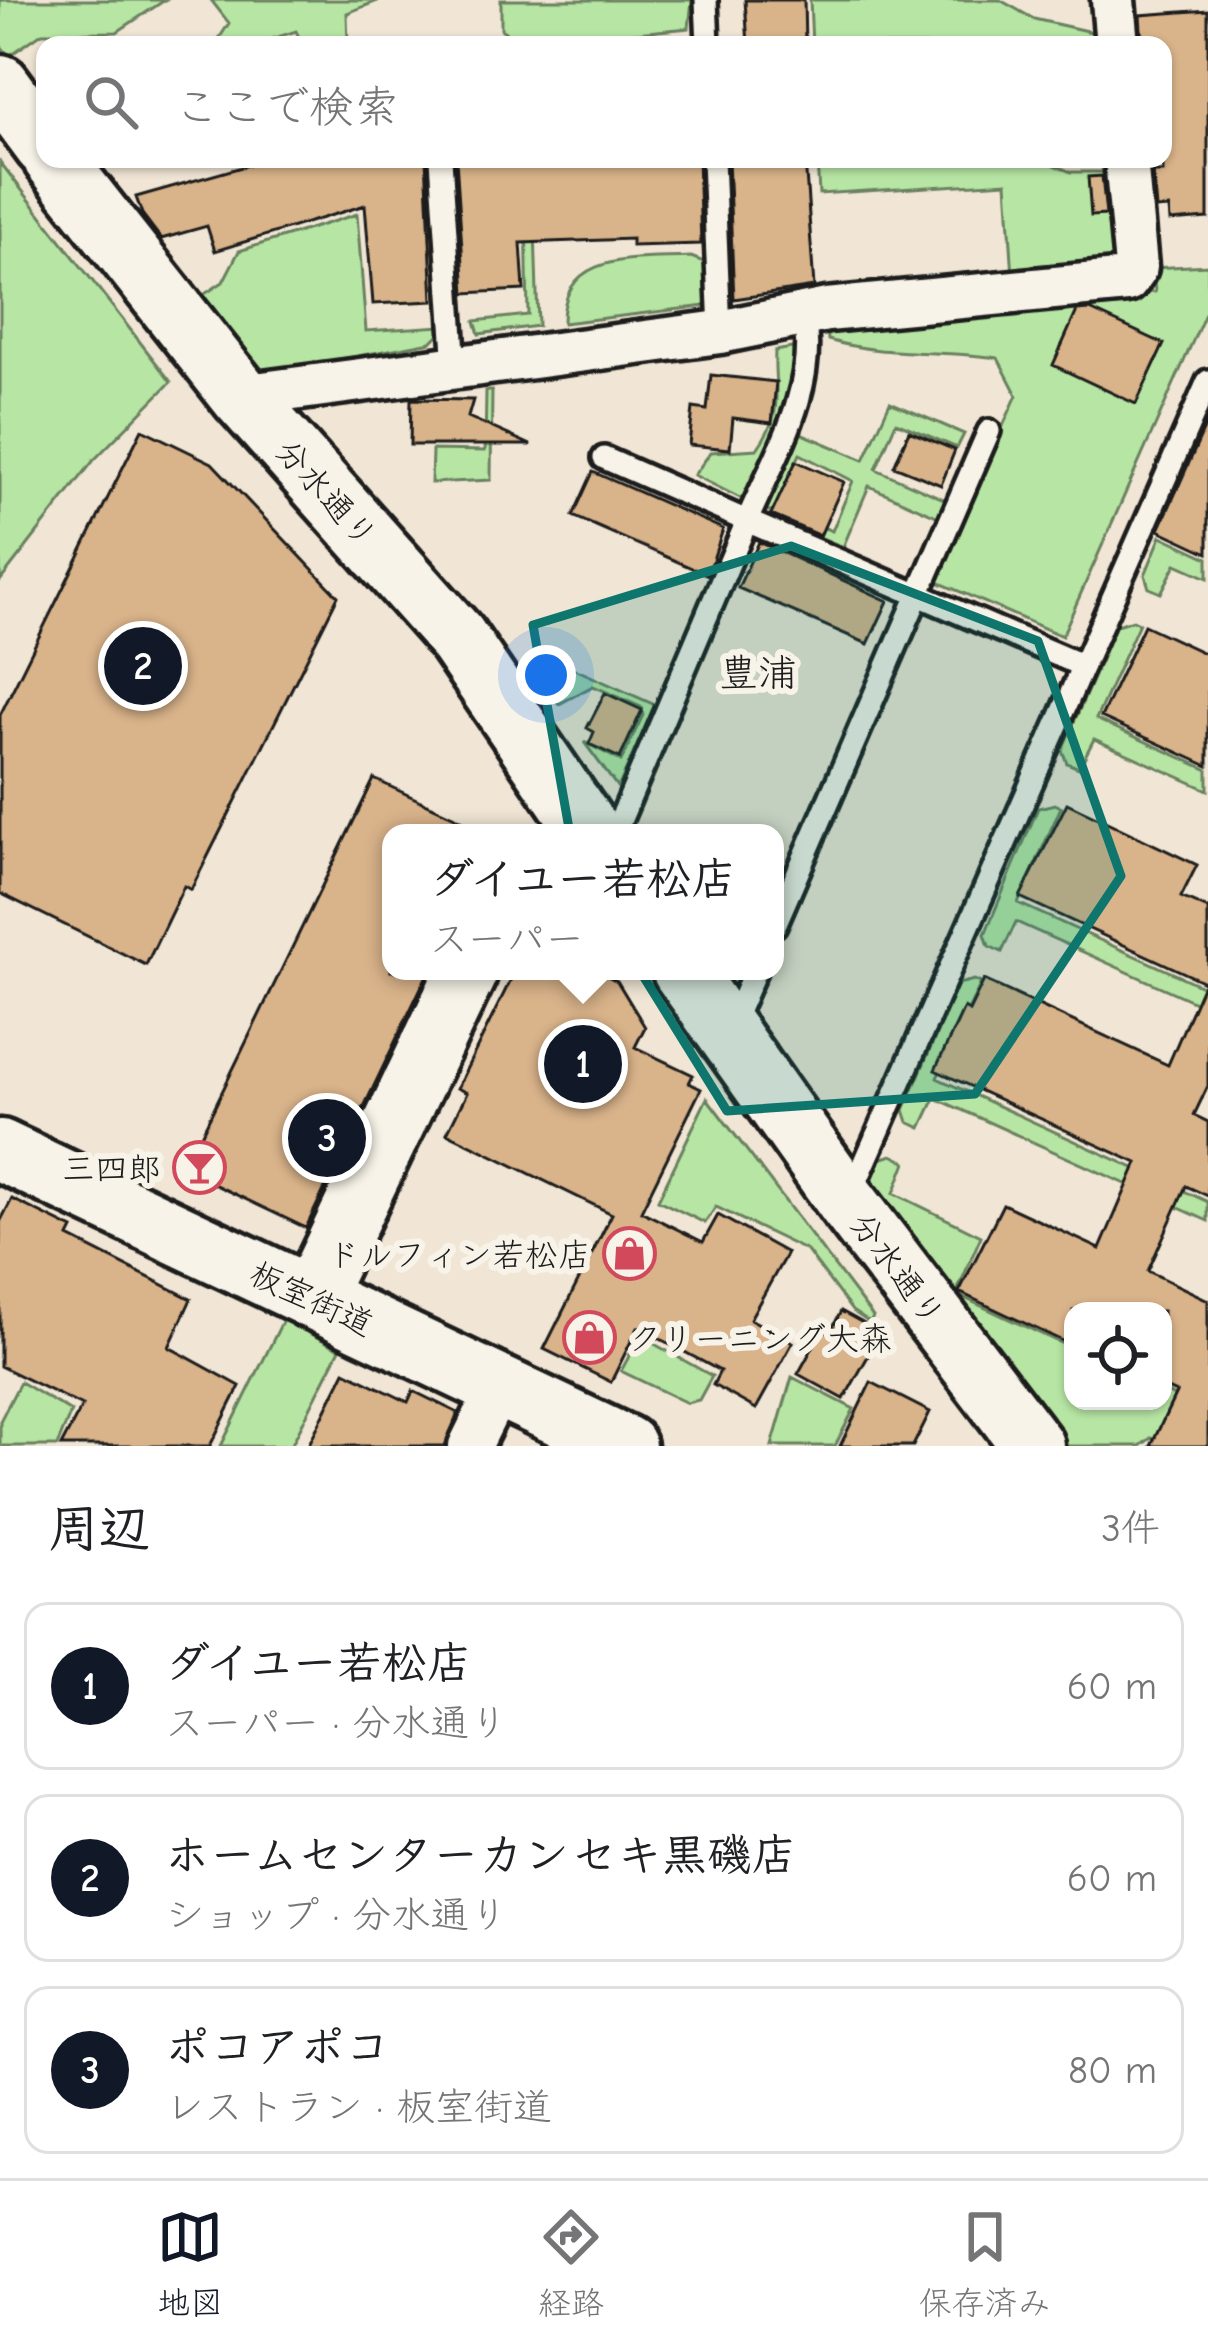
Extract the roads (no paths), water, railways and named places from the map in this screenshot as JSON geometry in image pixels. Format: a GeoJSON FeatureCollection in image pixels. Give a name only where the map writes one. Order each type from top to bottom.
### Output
{"type":"FeatureCollection","features":[{"type":"Feature","properties":{"kind":"street"},"geometry":{"type":"LineString","coordinates":[[1113,0],[1116,36]]}},
{"type":"Feature","properties":{"kind":"street"},"geometry":{"type":"LineString","coordinates":[[2,90],[36,134]]}},
{"type":"Feature","properties":{"kind":"street","name":"分水通り"},"geometry":{"type":"LineString","coordinates":[[61,168],[241,397],[456,637],[545,808],[574,824]]}},
{"type":"Feature","properties":{"kind":"street"},"geometry":{"type":"LineString","coordinates":[[241,397],[720,332],[805,316],[1127,281],[1136,267],[1127,168]]}},
{"type":"Feature","properties":{"kind":"street"},"geometry":{"type":"LineString","coordinates":[[311,1298],[463,980]]}},
{"type":"Feature","properties":{"kind":"street","name":"分水通り"},"geometry":{"type":"LineString","coordinates":[[689,980],[847,1202],[1034,1446]]}},
{"type":"Feature","properties":{"kind":"street","name":"板室街道"},"geometry":{"type":"LineString","coordinates":[[0,1150],[625,1446]]}},
{"type":"Feature","properties":{"kind":"street"},"geometry":{"type":"LineString","coordinates":[[470,1446],[499,1387]]}},
{"type":"Feature","properties":{"kind":"lane"},"geometry":{"type":"LineString","coordinates":[[706,0],[708,36]]}},
{"type":"Feature","properties":{"kind":"lane"},"geometry":{"type":"LineString","coordinates":[[442,168],[454,368]]}},
{"type":"Feature","properties":{"kind":"lane"},"geometry":{"type":"LineString","coordinates":[[713,168],[720,332]]}},
{"type":"Feature","properties":{"kind":"lane"},"geometry":{"type":"LineString","coordinates":[[619,824],[807,380],[811,351],[805,316]]}},
{"type":"Feature","properties":{"kind":"lane"},"geometry":{"type":"LineString","coordinates":[[847,1202],[1208,381]]}},
{"type":"Feature","properties":{"kind":"lane"},"geometry":{"type":"LineString","coordinates":[[784,904],[989,431]]}},
{"type":"Feature","properties":{"kind":"lane"},"geometry":{"type":"LineString","coordinates":[[604,458],[1083,666]]}},
{"type":"Feature","properties":{"kind":"lane"},"geometry":{"type":"LineString","coordinates":[[727,1037],[751,980]]}},
{"type":"Feature","properties":{"kind":"place","name":"ホームセンターカンセキ黒磯店"},"geometry":{"type":"Point","coordinates":[143,666]}},
{"type":"Feature","properties":{"kind":"place","name":"ダイユー若松店"},"geometry":{"type":"Point","coordinates":[583,1064]}},
{"type":"Feature","properties":{"kind":"place","name":"ポコアポコ"},"geometry":{"type":"Point","coordinates":[327,1138]}},
{"type":"Feature","properties":{"kind":"place","name":"三四郎"},"geometry":{"type":"Point","coordinates":[200,1168]}},
{"type":"Feature","properties":{"kind":"place","name":"ドルフィン若松店"},"geometry":{"type":"Point","coordinates":[630,1254]}},
{"type":"Feature","properties":{"kind":"place","name":"クリーニング大森"},"geometry":{"type":"Point","coordinates":[589,1338]}},
{"type":"Feature","properties":{"kind":"district","name":"豊浦"},"geometry":{"type":"Point","coordinates":[758,672]}}]}
